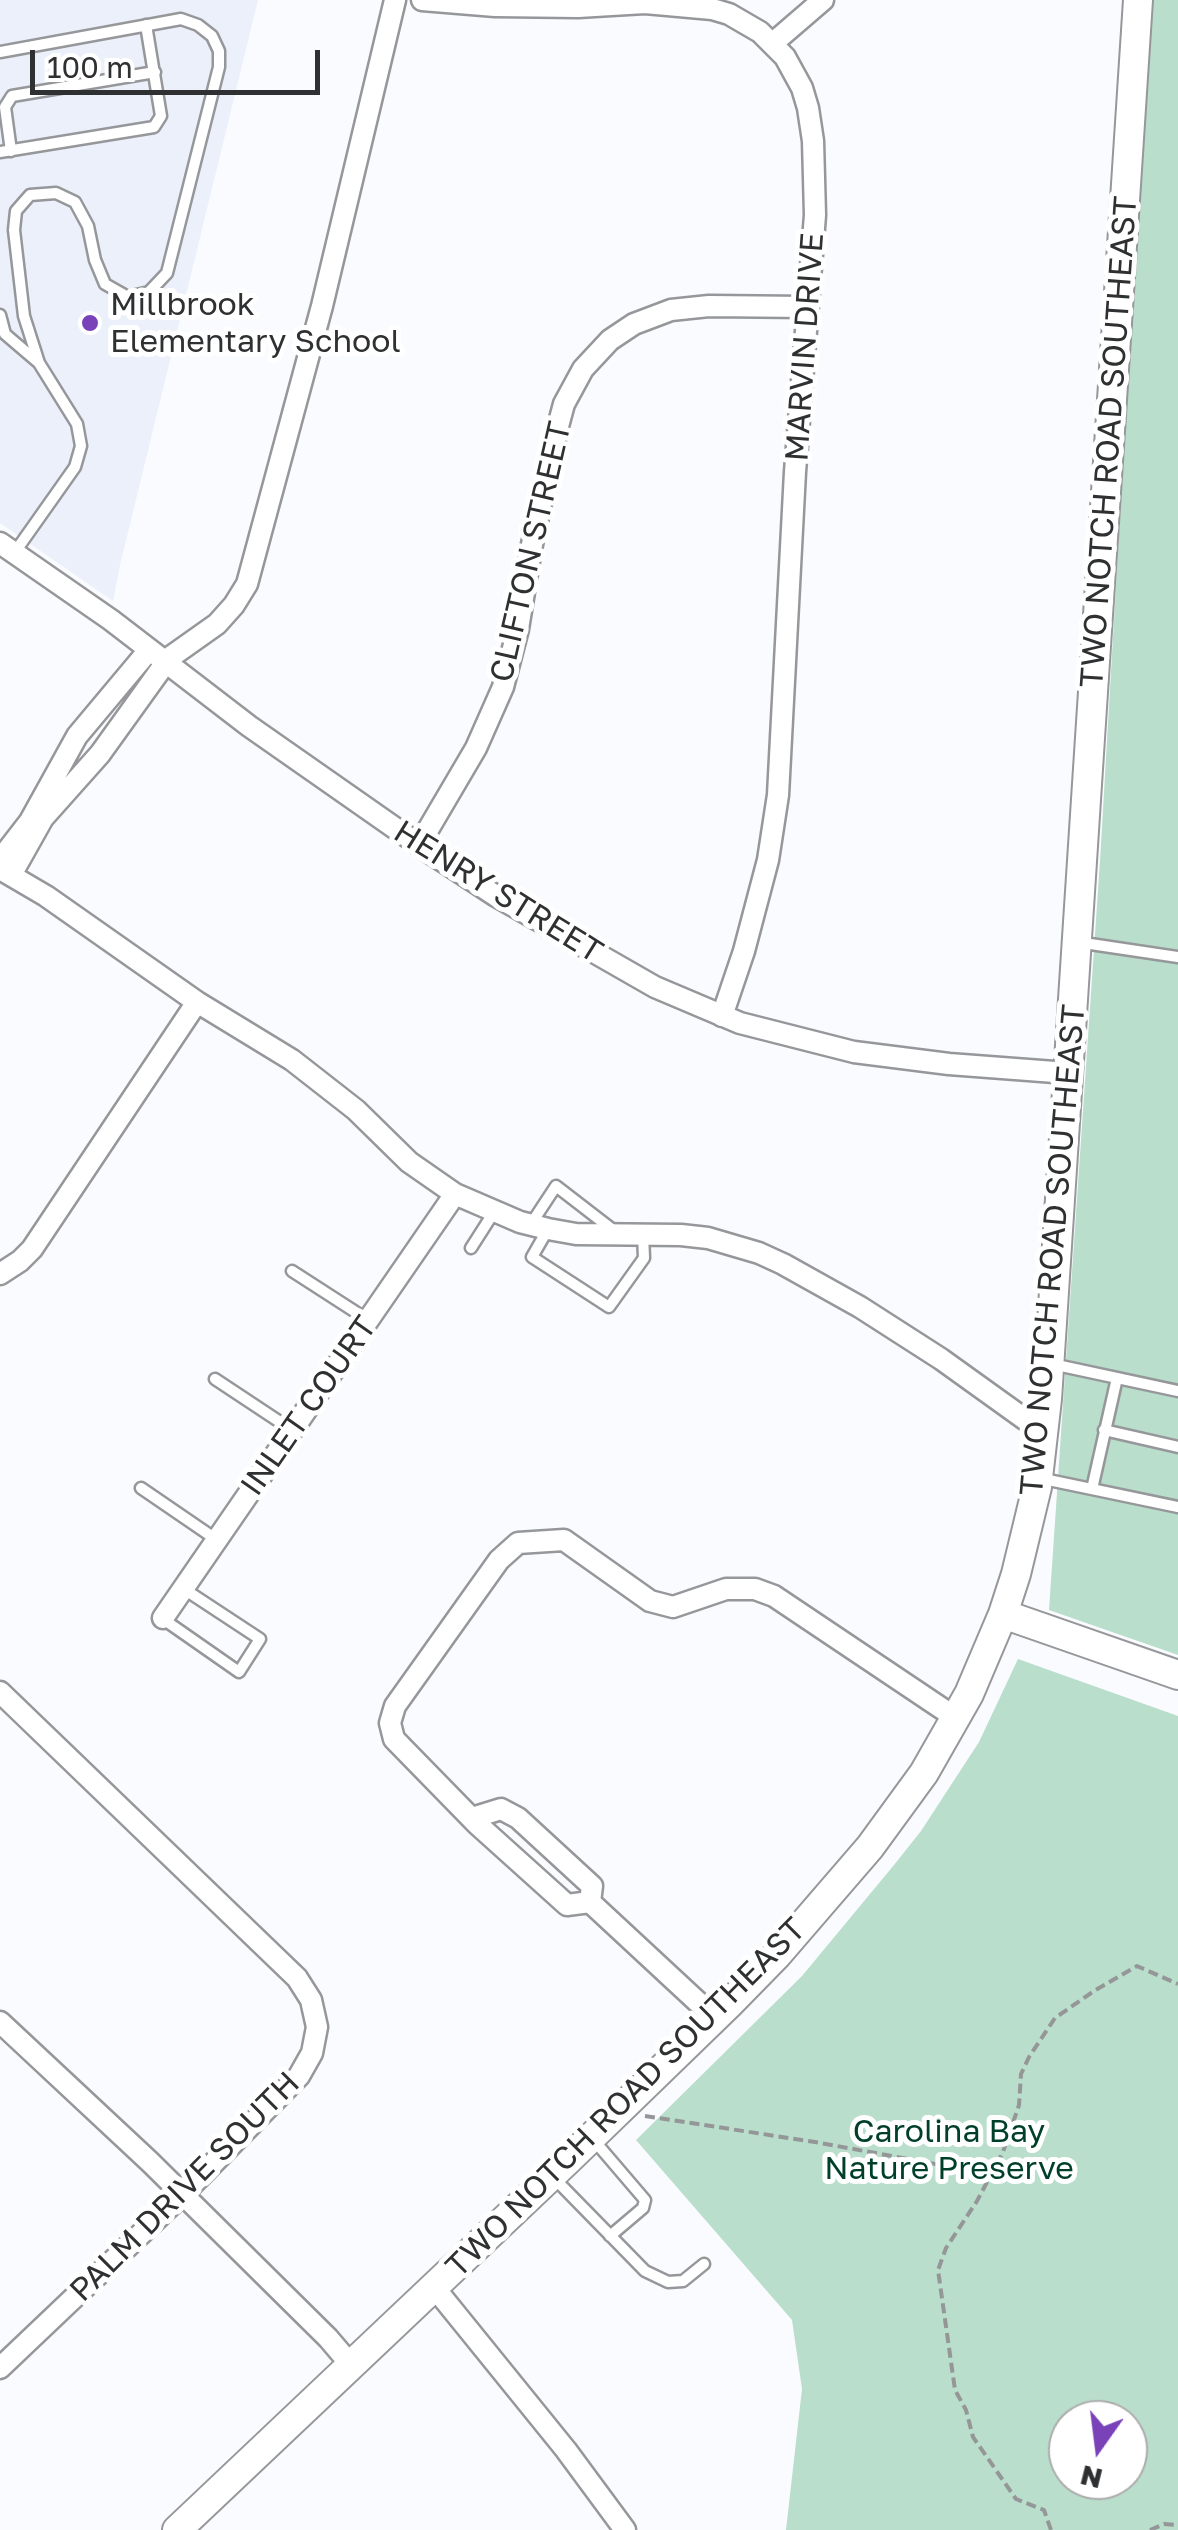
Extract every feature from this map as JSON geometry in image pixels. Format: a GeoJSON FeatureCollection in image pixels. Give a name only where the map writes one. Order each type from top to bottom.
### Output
{"type":"FeatureCollection","features":[{"type":"Feature","properties":{"kind":"street"},"geometry":{"type":"LineString","coordinates":[[158,656],[169,658],[217,624],[239,599],[253,568],[326,290],[395,0]]}},
{"type":"Feature","properties":{"kind":"street","name":"MARVIN DRIVE"},"geometry":{"type":"LineString","coordinates":[[422,0],[494,6],[644,3],[712,9],[745,22],[772,43],[785,56],[802,88],[813,141],[815,215],[795,472],[778,795],[763,879],[722,1016]]}},
{"type":"Feature","properties":{"kind":"street"},"geometry":{"type":"LineString","coordinates":[[772,43],[823,0]]}},
{"type":"Feature","properties":{"kind":"street","name":"TWO NOTCH ROAD SOUTHEAST"},"geometry":{"type":"LineString","coordinates":[[177,2530],[592,2137],[776,1956],[870,1847],[924,1773],[956,1718],[1003,1614],[1028,1531],[1038,1478],[1050,1363],[1138,0]]}},
{"type":"Feature","properties":{"kind":"street","name":"CLIFTON STREET"},"geometry":{"type":"LineString","coordinates":[[419,845],[476,748],[503,687],[557,430],[564,404],[583,369],[610,340],[634,324],[670,310],[709,306],[807,307]]}},
{"type":"Feature","properties":{"kind":"street","name":"HENRY STREET"},"geometry":{"type":"LineString","coordinates":[[7,548],[248,726],[419,845],[496,896],[655,987],[722,1016],[808,1042],[948,1064],[1068,1073]]}},
{"type":"Feature","properties":{"kind":"street"},"geometry":{"type":"LineString","coordinates":[[4,868],[77,736],[158,656]]}},
{"type":"Feature","properties":{"kind":"street"},"geometry":{"type":"LineString","coordinates":[[4,868],[100,754],[158,656]]}},
{"type":"Feature","properties":{"kind":"street"},"geometry":{"type":"LineString","coordinates":[[4,868],[197,1002],[331,1088],[409,1162],[455,1194],[539,1227],[576,1234],[643,1233],[734,1244],[783,1264],[860,1307],[941,1358],[1044,1433]]}},
{"type":"Feature","properties":{"kind":"street"},"geometry":{"type":"LineString","coordinates":[[0,1274],[32,1249],[197,1002]]}},
{"type":"Feature","properties":{"kind":"street","name":"INLET COURT"},"geometry":{"type":"LineString","coordinates":[[162,1618],[455,1194]]}},
{"type":"Feature","properties":{"kind":"street"},"geometry":{"type":"LineString","coordinates":[[590,1902],[567,1906],[394,1739],[390,1723],[406,1690],[499,1560],[518,1543],[564,1540],[650,1601],[673,1607],[726,1590],[754,1589],[774,1596],[956,1718]]}},
{"type":"Feature","properties":{"kind":"street"},"geometry":{"type":"LineString","coordinates":[[1003,1614],[1178,1675]]}},
{"type":"Feature","properties":{"kind":"street","name":"PALM DRIVE SOUTH"},"geometry":{"type":"LineString","coordinates":[[0,1692],[297,1978],[315,2013],[316,2040],[300,2076],[0,2368]]}},
{"type":"Feature","properties":{"kind":"street"},"geometry":{"type":"LineString","coordinates":[[472,1818],[501,1809],[518,1818],[592,1886],[590,1902]]}},
{"type":"Feature","properties":{"kind":"street"},"geometry":{"type":"LineString","coordinates":[[590,1902],[715,2018]]}},
{"type":"Feature","properties":{"kind":"street"},"geometry":{"type":"LineString","coordinates":[[2,2029],[183,2194],[351,2365]]}},
{"type":"Feature","properties":{"kind":"street"},"geometry":{"type":"LineString","coordinates":[[434,2286],[566,2450],[624,2530]]}},
{"type":"Feature","properties":{"kind":"lane"},"geometry":{"type":"LineString","coordinates":[[0,52],[181,18],[212,36],[219,51],[167,273],[149,292],[128,297],[105,284],[88,226],[74,202],[56,192],[30,195],[16,211],[14,230],[24,316],[39,363],[76,424],[81,446],[76,468],[7,548]]}},
{"type":"Feature","properties":{"kind":"lane"},"geometry":{"type":"LineString","coordinates":[[146,25],[156,72],[161,116],[154,128],[6,151],[5,107],[12,96],[156,72]]}},
{"type":"Feature","properties":{"kind":"lane"},"geometry":{"type":"LineString","coordinates":[[0,316],[5,334],[39,363]]}},
{"type":"Feature","properties":{"kind":"lane"},"geometry":{"type":"LineString","coordinates":[[1076,942],[1178,956]]}},
{"type":"Feature","properties":{"kind":"lane"},"geometry":{"type":"LineString","coordinates":[[617,1233],[556,1186],[532,1257],[610,1307],[644,1258],[643,1233]]}},
{"type":"Feature","properties":{"kind":"lane"},"geometry":{"type":"LineString","coordinates":[[471,1248],[494,1212]]}},
{"type":"Feature","properties":{"kind":"lane"},"geometry":{"type":"LineString","coordinates":[[292,1271],[368,1320]]}},
{"type":"Feature","properties":{"kind":"lane"},"geometry":{"type":"LineString","coordinates":[[1050,1363],[1178,1392]]}},
{"type":"Feature","properties":{"kind":"lane"},"geometry":{"type":"LineString","coordinates":[[1092,1489],[1116,1378]]}},
{"type":"Feature","properties":{"kind":"lane"},"geometry":{"type":"LineString","coordinates":[[215,1379],[292,1430]]}},
{"type":"Feature","properties":{"kind":"lane"},"geometry":{"type":"LineString","coordinates":[[1104,1430],[1178,1447]]}},
{"type":"Feature","properties":{"kind":"lane"},"geometry":{"type":"LineString","coordinates":[[1038,1478],[1178,1507]]}},
{"type":"Feature","properties":{"kind":"lane"},"geometry":{"type":"LineString","coordinates":[[141,1488],[217,1540]]}},
{"type":"Feature","properties":{"kind":"lane"},"geometry":{"type":"LineString","coordinates":[[162,1618],[238,1672],[260,1638],[184,1588]]}},
{"type":"Feature","properties":{"kind":"lane"},"geometry":{"type":"LineString","coordinates":[[592,2137],[645,2200],[644,2208],[610,2236]]}},
{"type":"Feature","properties":{"kind":"lane"},"geometry":{"type":"LineString","coordinates":[[551,2176],[644,2271],[668,2282],[684,2281],[704,2264]]}},
{"type":"Feature","properties":{"kind":"path"},"geometry":{"type":"LineString","coordinates":[[1051,2530],[1044,2510],[1016,2499],[973,2436],[955,2390],[938,2270],[946,2248],[1003,2152],[1020,2105],[1022,2074],[1055,2018],[1138,1966],[1178,1984]]}},
{"type":"Feature","properties":{"kind":"path"},"geometry":{"type":"LineString","coordinates":[[622,2108],[642,2116],[990,2174]]}},
{"type":"Feature","properties":{"kind":"path"},"geometry":{"type":"LineString","coordinates":[[1150,2530],[1164,2524],[1178,2525]]}},
{"type":"Feature","properties":{"kind":"shaded area","name":"Millbrook Elementary School"},"geometry":{"type":"Polygon","coordinates":[[[0,0],[258,0],[113,601],[0,523],[0,0]]]}},
{"type":"Feature","properties":{"kind":"green space"},"geometry":{"type":"Polygon","coordinates":[[[1150,0],[1178,0],[1178,1655],[1049,1610],[1100,861],[1150,0]]]}},
{"type":"Feature","properties":{"kind":"green space","name":"Carolina Bay Nature Preserve"},"geometry":{"type":"Polygon","coordinates":[[[1018,1659],[1178,1716],[1178,2530],[786,2530],[802,2389],[792,2320],[636,2140],[802,1976],[921,1831],[979,1742],[1018,1659]]]}},
{"type":"Feature","properties":{"kind":"place","name":"Millbrook Elementary School"},"geometry":{"type":"Point","coordinates":[90,323]}}]}
